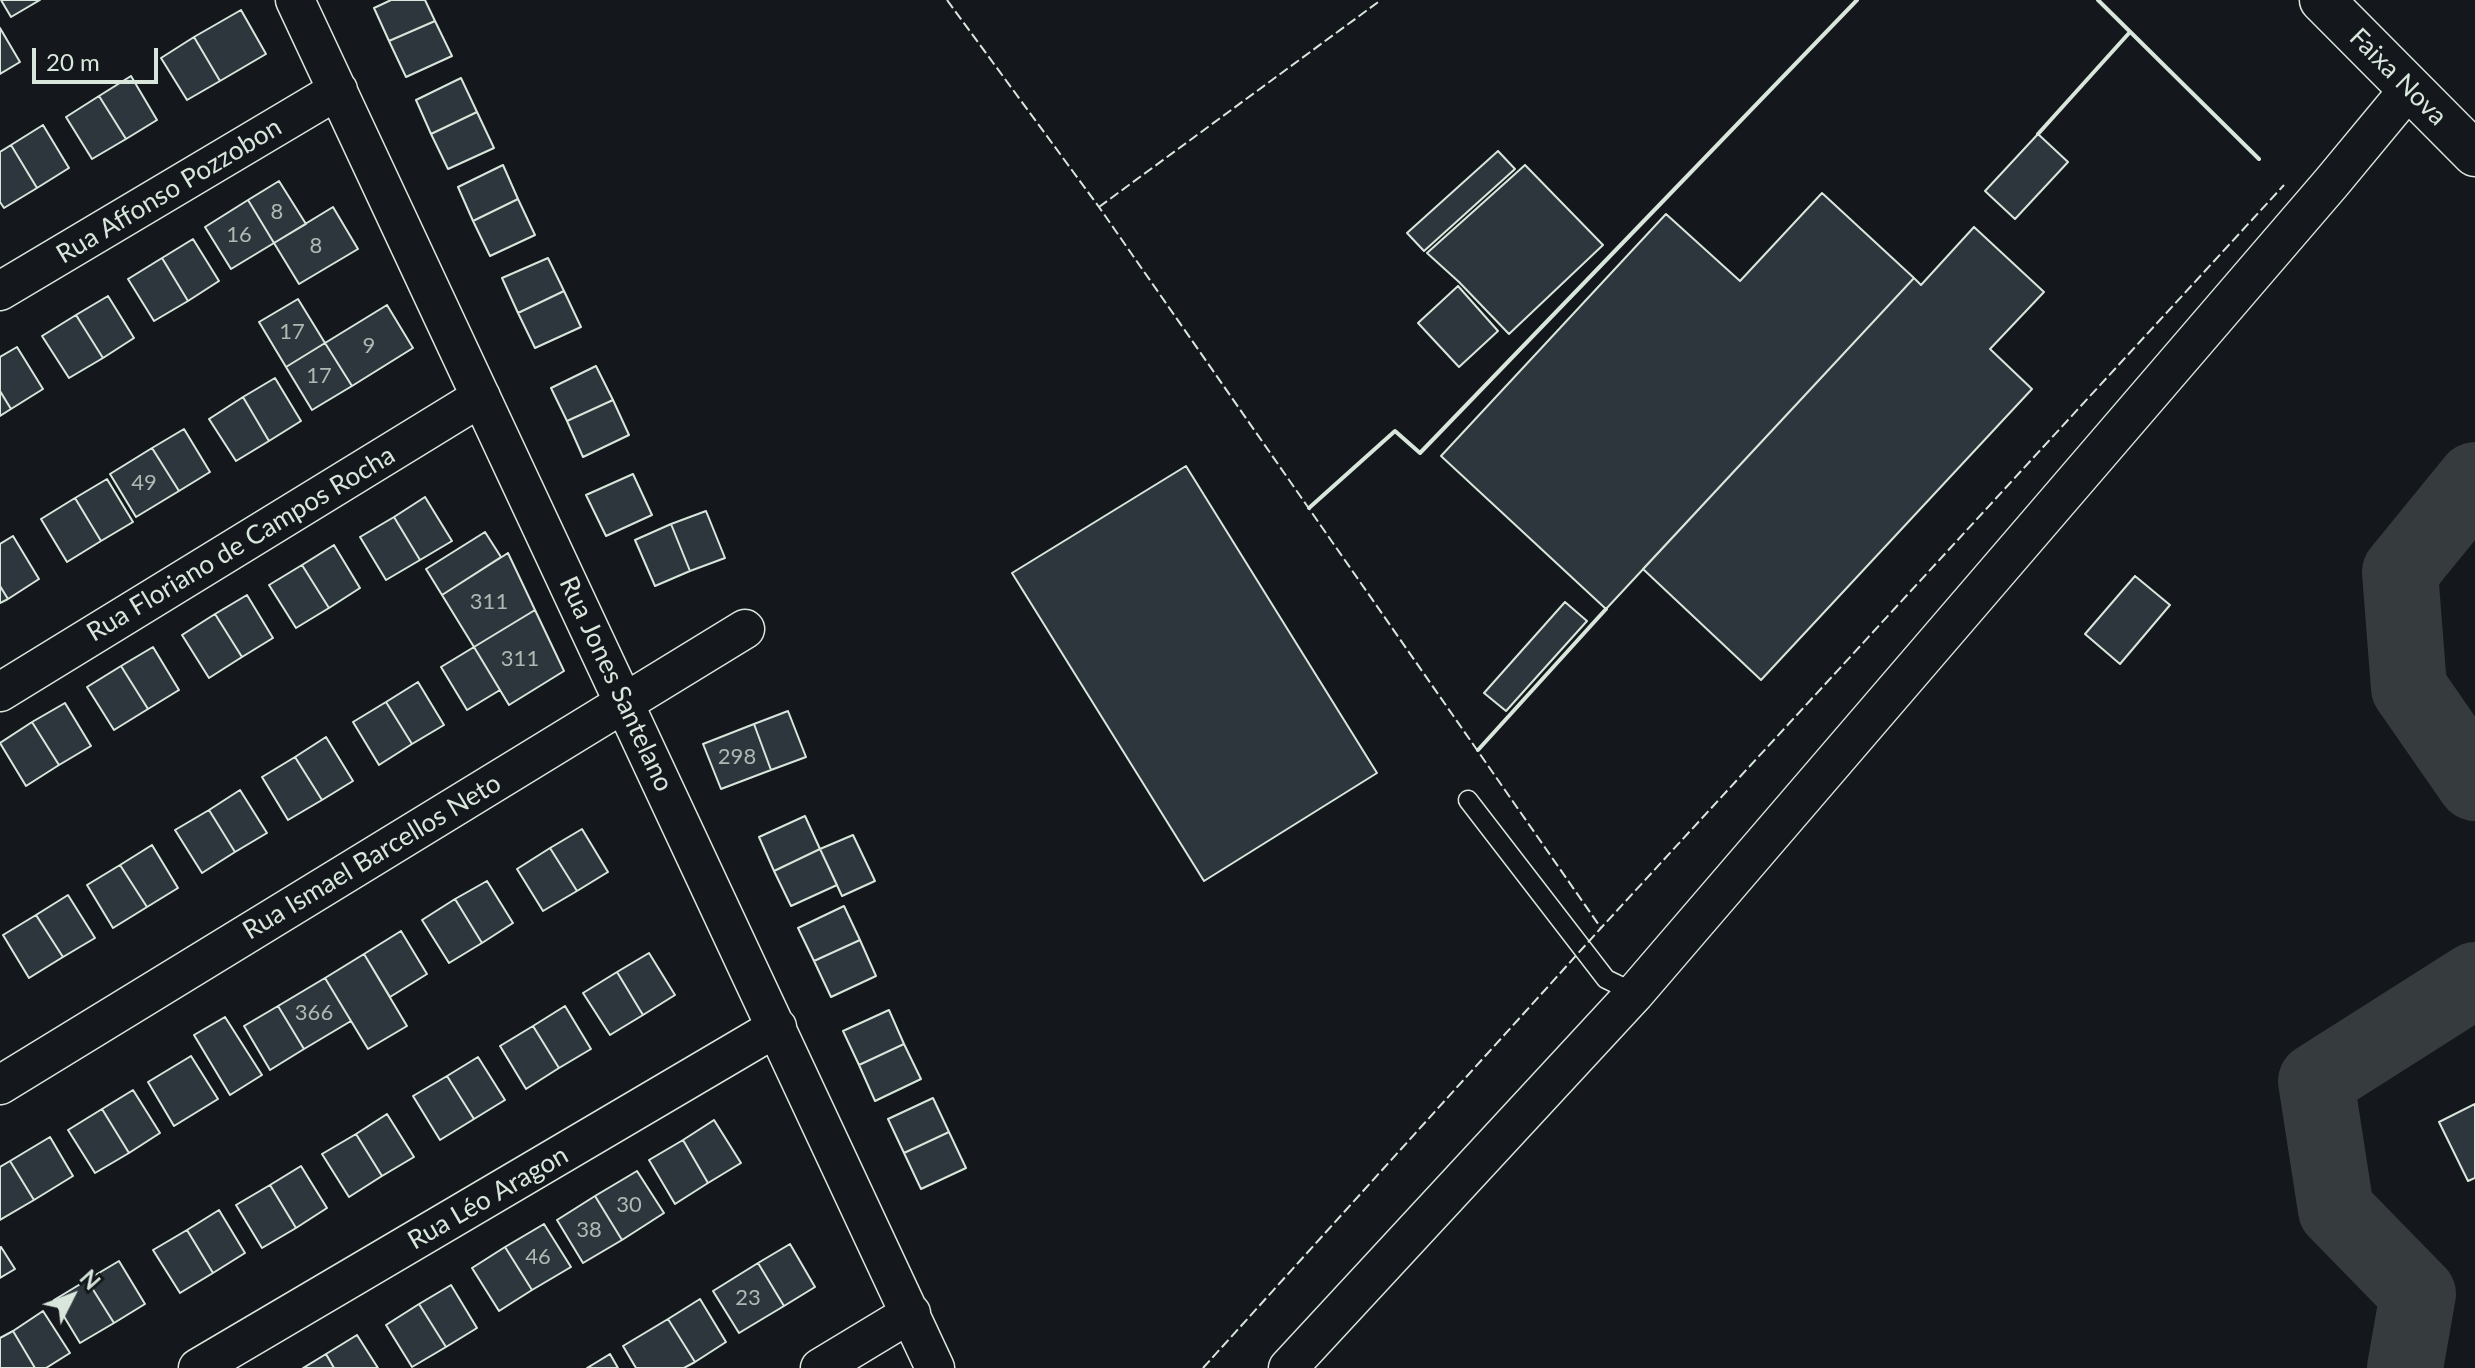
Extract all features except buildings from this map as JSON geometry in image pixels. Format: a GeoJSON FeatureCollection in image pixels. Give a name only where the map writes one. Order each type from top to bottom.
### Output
{"type":"FeatureCollection","features":[{"type":"Feature","properties":{"kind":"highway","name":"Faixa Nova"},"geometry":{"type":"LineString","coordinates":[[2322,0],[2475,154]]}},
{"type":"Feature","properties":{"kind":"street","name":"Rua Jones Santelano"},"geometry":{"type":"LineString","coordinates":[[295,0],[935,1368]]}},
{"type":"Feature","properties":{"kind":"street"},"geometry":{"type":"LineString","coordinates":[[1288,1368],[1635,993],[2409,89]]}},
{"type":"Feature","properties":{"kind":"street","name":"Rua Affonso Pozzobon"},"geometry":{"type":"LineString","coordinates":[[0,291],[338,90]]}},
{"type":"Feature","properties":{"kind":"street","name":"Rua Floriano de Campos Rocha"},"geometry":{"type":"LineString","coordinates":[[0,692],[481,397]]}},
{"type":"Feature","properties":{"kind":"street","name":"Rua Ismael Barcellos Neto"},"geometry":{"type":"LineString","coordinates":[[0,1085],[745,629]]}},
{"type":"Feature","properties":{"kind":"street","name":"Rua Léo Aragon"},"geometry":{"type":"LineString","coordinates":[[198,1368],[777,1027]]}},
{"type":"Feature","properties":{"kind":"street"},"geometry":{"type":"LineString","coordinates":[[820,1368],[911,1313]]}},
{"type":"Feature","properties":{"kind":"lane"},"geometry":{"type":"LineString","coordinates":[[1468,800],[1606,979],[1635,993]]}},
{"type":"Feature","properties":{"kind":"waterway"},"geometry":{"type":"LineString","coordinates":[[2475,480],[2400,572],[2409,688],[2475,783]]}},
{"type":"Feature","properties":{"kind":"waterway"},"geometry":{"type":"LineString","coordinates":[[2405,1368],[2418,1294],[2336,1210],[2316,1081],[2475,980]]}},
{"type":"Feature","properties":{"kind":"fence"},"geometry":{"type":"LineString","coordinates":[[947,0],[1099,207],[1601,928]]}},
{"type":"Feature","properties":{"kind":"fence"},"geometry":{"type":"LineString","coordinates":[[1099,207],[1381,0]]}},
{"type":"Feature","properties":{"kind":"fence"},"geometry":{"type":"LineString","coordinates":[[1203,1368],[1601,928],[2284,185]]}},
{"type":"Feature","properties":{"kind":"wall"},"geometry":{"type":"LineString","coordinates":[[1309,508],[1395,431],[1420,453],[1857,0]]}},
{"type":"Feature","properties":{"kind":"wall"},"geometry":{"type":"LineString","coordinates":[[2098,0],[2259,159]]}},
{"type":"Feature","properties":{"kind":"wall"},"geometry":{"type":"LineString","coordinates":[[2038,134],[2130,32]]}},
{"type":"Feature","properties":{"kind":"wall"},"geometry":{"type":"LineString","coordinates":[[1478,750],[1606,609]]}}]}
